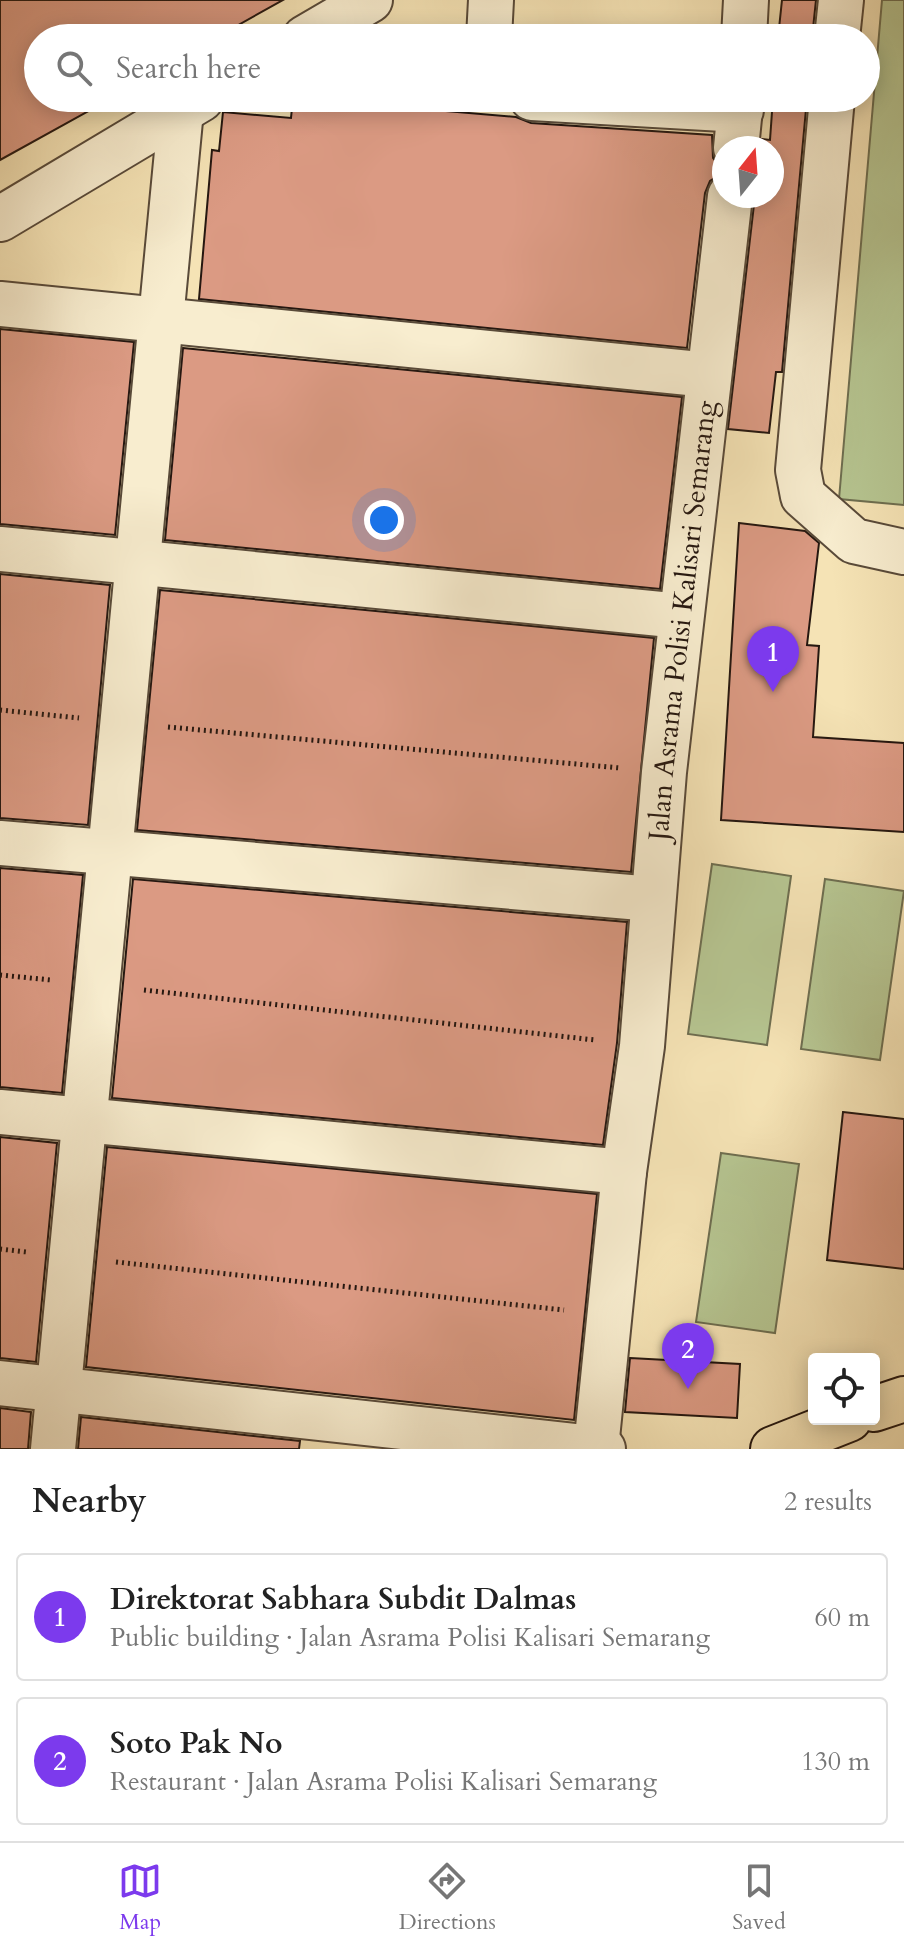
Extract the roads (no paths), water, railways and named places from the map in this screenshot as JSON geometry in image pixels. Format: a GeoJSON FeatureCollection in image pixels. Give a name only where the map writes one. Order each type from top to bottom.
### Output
{"type":"FeatureCollection","features":[{"type":"Feature","properties":{"kind":"highway"},"geometry":{"type":"LineString","coordinates":[[880,1407],[904,1399]]}},
{"type":"Feature","properties":{"kind":"highway"},"geometry":{"type":"LineString","coordinates":[[773,1449],[834,1425]]}},
{"type":"Feature","properties":{"kind":"street"},"geometry":{"type":"LineString","coordinates":[[329,24],[370,0]]}},
{"type":"Feature","properties":{"kind":"street"},"geometry":{"type":"LineString","coordinates":[[490,24],[491,0]]}},
{"type":"Feature","properties":{"kind":"street"},"geometry":{"type":"LineString","coordinates":[[745,24],[746,0]]}},
{"type":"Feature","properties":{"kind":"street"},"geometry":{"type":"LineString","coordinates":[[838,24],[841,0]]}},
{"type":"Feature","properties":{"kind":"street"},"geometry":{"type":"LineString","coordinates":[[0,219],[179,112]]}},
{"type":"Feature","properties":{"kind":"street"},"geometry":{"type":"LineString","coordinates":[[53,1449],[161,321],[191,112]]}},
{"type":"Feature","properties":{"kind":"street"},"geometry":{"type":"LineString","coordinates":[[671,112],[740,119]]}},
{"type":"Feature","properties":{"kind":"street"},"geometry":{"type":"LineString","coordinates":[[831,112],[798,470],[803,496],[854,541],[904,552]]}},
{"type":"Feature","properties":{"kind":"street","name":"Jalan Asrama Polisi Kalisari Semarang"},"geometry":{"type":"LineString","coordinates":[[596,1448],[624,1172],[642,1046],[664,772],[729,208]]}},
{"type":"Feature","properties":{"kind":"street"},"geometry":{"type":"LineString","coordinates":[[0,304],[709,375]]}},
{"type":"Feature","properties":{"kind":"street"},"geometry":{"type":"LineString","coordinates":[[0,549],[681,616]]}},
{"type":"Feature","properties":{"kind":"street"},"geometry":{"type":"LineString","coordinates":[[0,843],[653,899]]}},
{"type":"Feature","properties":{"kind":"street"},"geometry":{"type":"LineString","coordinates":[[0,1112],[624,1172]]}},
{"type":"Feature","properties":{"kind":"street"},"geometry":{"type":"LineString","coordinates":[[0,1383],[603,1449]]}},
{"type":"Feature","properties":{"kind":"place","name":"Direktorat Sabhara Subdit Dalmas"},"geometry":{"type":"Point","coordinates":[773,692]}},
{"type":"Feature","properties":{"kind":"place","name":"Soto Pak No"},"geometry":{"type":"Point","coordinates":[688,1389]}}]}
